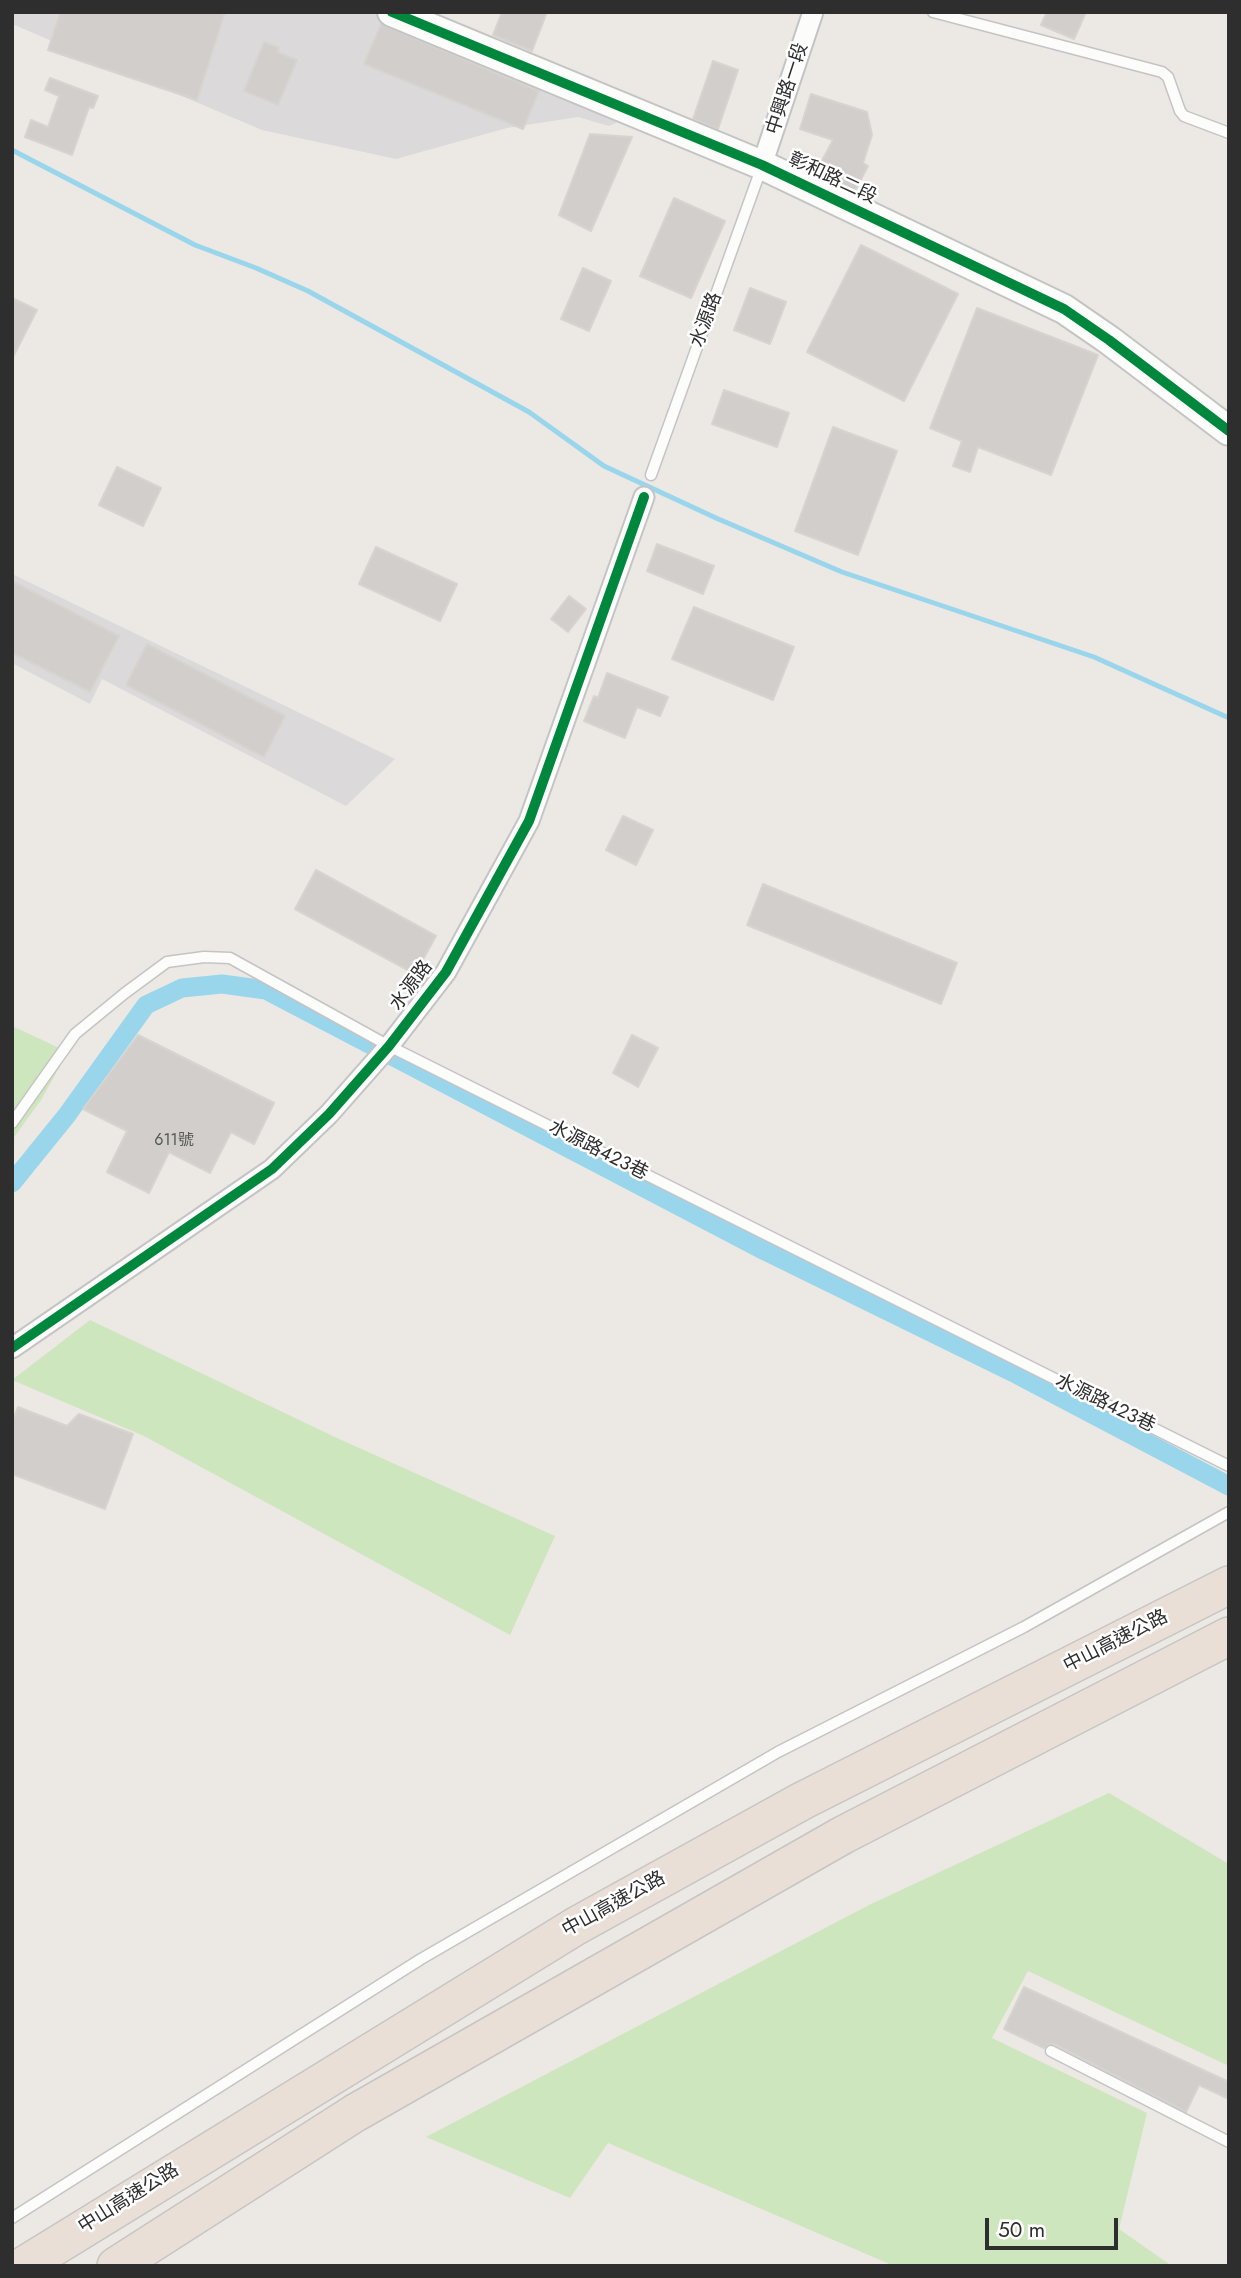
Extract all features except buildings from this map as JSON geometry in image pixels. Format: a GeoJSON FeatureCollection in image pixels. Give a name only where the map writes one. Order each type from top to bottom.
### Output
{"type":"FeatureCollection","features":[{"type":"Feature","properties":{"kind":"highway","name":"中山高速公路"},"geometry":{"type":"LineString","coordinates":[[23,2266],[341,2068],[576,1926],[802,1801],[1229,1585]]}},
{"type":"Feature","properties":{"kind":"highway"},"geometry":{"type":"LineString","coordinates":[[116,2266],[355,2113],[843,1835],[1229,1636]]}},
{"type":"Feature","properties":{"kind":"street","name":"彰和路二段"},"geometry":{"type":"LineString","coordinates":[[392,12],[762,165],[1064,309],[1229,430]]}},
{"type":"Feature","properties":{"kind":"street","name":"中興路一段"},"geometry":{"type":"LineString","coordinates":[[762,165],[813,12]]}},
{"type":"Feature","properties":{"kind":"street","name":"水源路"},"geometry":{"type":"LineString","coordinates":[[12,1348],[272,1169],[329,1114],[389,1046],[446,972],[529,821],[644,497]]}},
{"type":"Feature","properties":{"kind":"lane"},"geometry":{"type":"LineString","coordinates":[[933,12],[1162,72],[1168,77],[1184,116],[1229,133]]}},
{"type":"Feature","properties":{"kind":"lane","name":"水源路"},"geometry":{"type":"LineString","coordinates":[[652,475],[762,165]]}},
{"type":"Feature","properties":{"kind":"lane","name":"水源路423巷"},"geometry":{"type":"LineString","coordinates":[[12,1123],[75,1034],[167,962],[204,957],[230,958],[389,1046],[1229,1466]]}},
{"type":"Feature","properties":{"kind":"lane"},"geometry":{"type":"LineString","coordinates":[[12,2218],[421,1959],[766,1758],[1024,1627],[1229,1512]]}},
{"type":"Feature","properties":{"kind":"lane"},"geometry":{"type":"LineString","coordinates":[[1051,2051],[1229,2142]]}},
{"type":"Feature","properties":{"kind":"shaded area"},"geometry":{"type":"Polygon","coordinates":[[[12,12],[371,12],[615,111],[618,117],[616,123],[609,126],[578,117],[507,128],[396,159],[262,130],[12,24],[12,12]]]}},
{"type":"Feature","properties":{"kind":"shaded area"},"geometry":{"type":"Polygon","coordinates":[[[12,574],[395,759],[346,806],[102,679],[90,704],[12,663],[12,574]]]}},
{"type":"Feature","properties":{"kind":"green space"},"geometry":{"type":"Polygon","coordinates":[[[12,1026],[68,1052],[41,1100],[12,1140],[12,1026]]]}},
{"type":"Feature","properties":{"kind":"green space"},"geometry":{"type":"Polygon","coordinates":[[[90,1320],[337,1438],[555,1536],[510,1635],[144,1436],[12,1380],[90,1320]]]}},
{"type":"Feature","properties":{"kind":"green space"},"geometry":{"type":"Polygon","coordinates":[[[1109,1793],[1229,1864],[1229,2066],[1028,1971],[992,2038],[1147,2113],[1119,2229],[1172,2266],[894,2266],[608,2143],[570,2198],[426,2137],[869,1905],[1109,1793]]]}},
{"type":"Feature","properties":{"kind":"waterway"},"geometry":{"type":"LineString","coordinates":[[12,150],[195,245],[308,291],[529,412],[604,466],[842,572],[1094,657],[1229,718]]}},
{"type":"Feature","properties":{"kind":"waterway"},"geometry":{"type":"LineString","coordinates":[[12,1183],[67,1115],[146,1005],[182,988],[222,984],[266,990],[765,1251],[1018,1375],[1229,1486]]}},
{"type":"Feature","properties":{"kind":"cycle path"},"geometry":{"type":"LineString","coordinates":[[392,12],[762,165],[1064,309],[1229,431]]}},
{"type":"Feature","properties":{"kind":"cycle path"},"geometry":{"type":"LineString","coordinates":[[12,1348],[272,1169],[329,1114],[389,1046],[446,972],[529,821],[644,497]]}}]}
